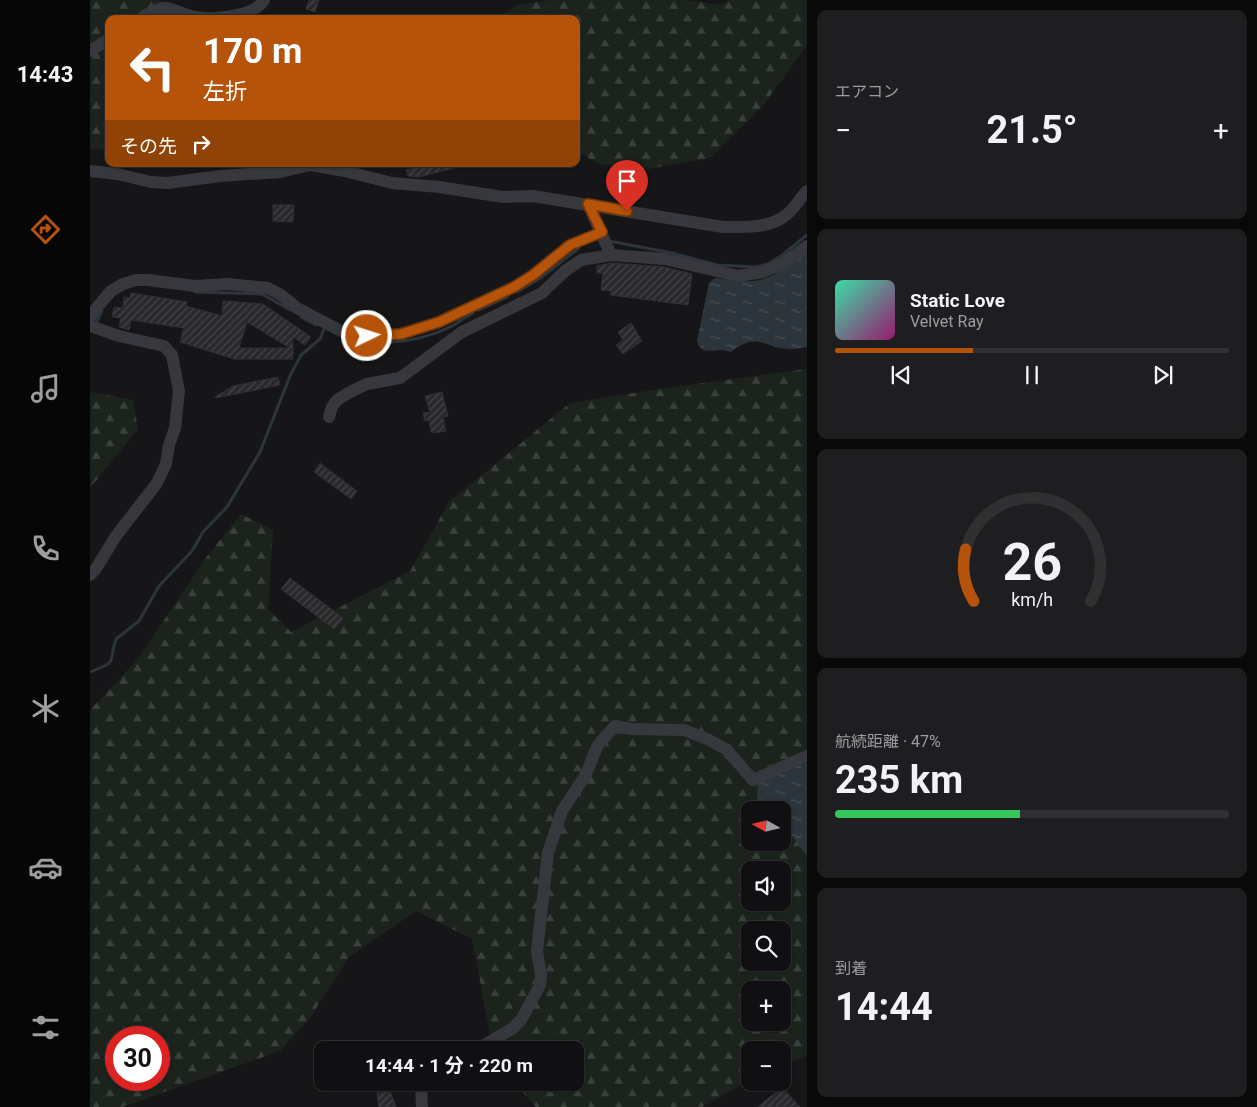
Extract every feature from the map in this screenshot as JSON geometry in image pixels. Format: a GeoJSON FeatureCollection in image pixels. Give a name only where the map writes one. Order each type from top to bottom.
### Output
{"type":"FeatureCollection","features":[{"type":"Feature","properties":{"kind":"street"},"geometry":{"type":"LineString","coordinates":[[235,15],[261,6],[264,0]]}},
{"type":"Feature","properties":{"kind":"street"},"geometry":{"type":"LineString","coordinates":[[146,15],[152,11],[164,8],[189,15]]}},
{"type":"Feature","properties":{"kind":"street"},"geometry":{"type":"LineString","coordinates":[[90,51],[105,42]]}},
{"type":"Feature","properties":{"kind":"street"},"geometry":{"type":"LineString","coordinates":[[90,171],[117,174],[151,182],[168,182],[280,172],[305,167]]}},
{"type":"Feature","properties":{"kind":"street"},"geometry":{"type":"LineString","coordinates":[[317,167],[345,171],[392,183],[439,187],[503,197],[533,196],[723,227],[748,227],[770,223],[785,215],[807,191]]}},
{"type":"Feature","properties":{"kind":"street"},"geometry":{"type":"LineString","coordinates":[[588,204],[606,243]]}},
{"type":"Feature","properties":{"kind":"street"},"geometry":{"type":"LineString","coordinates":[[90,575],[116,536],[157,483],[166,464],[169,444],[175,428],[179,400],[172,355],[164,346],[119,336],[92,325],[99,304],[111,291],[129,282],[148,280],[195,286],[227,284],[268,288],[281,295],[297,308],[351,335],[401,334],[453,326],[509,308],[542,293],[573,265],[606,243]]}},
{"type":"Feature","properties":{"kind":"street"},"geometry":{"type":"LineString","coordinates":[[329,417],[332,407],[337,400],[367,384],[400,378],[453,326],[533,275],[570,245],[606,243],[665,260],[738,276],[763,272],[782,264],[807,246]]}},
{"type":"Feature","properties":{"kind":"street"},"geometry":{"type":"LineString","coordinates":[[491,1041],[513,1028],[521,1020],[540,985],[541,975],[538,951],[548,854],[562,811],[586,776],[598,745],[615,726],[631,729],[684,730],[726,749],[753,780],[807,756]]}},
{"type":"Feature","properties":{"kind":"street"},"geometry":{"type":"LineString","coordinates":[[421,1091],[422,1107]]}},
{"type":"Feature","properties":{"kind":"green space"},"geometry":{"type":"Polygon","coordinates":[[[90,0],[158,0],[197,15],[105,15],[105,150],[90,149],[90,0]]]}},
{"type":"Feature","properties":{"kind":"green space"},"geometry":{"type":"Polygon","coordinates":[[[551,0],[688,0],[720,5],[731,0],[807,0],[807,45],[762,107],[710,158],[648,169],[599,164],[580,153],[580,15],[502,15],[518,5],[551,0]]]}},
{"type":"Feature","properties":{"kind":"green space"},"geometry":{"type":"Polygon","coordinates":[[[807,369],[807,1056],[791,1063],[791,1041],[741,1041],[741,1085],[702,1107],[536,1107],[522,1091],[584,1091],[584,1041],[491,1041],[472,939],[416,911],[349,957],[310,1018],[280,1051],[170,1090],[170,1026],[105,1026],[105,1091],[167,1091],[122,1107],[90,1107],[90,710],[137,660],[208,555],[241,514],[273,530],[268,609],[291,632],[410,571],[449,502],[570,403],[807,369]]]}},
{"type":"Feature","properties":{"kind":"green space"},"geometry":{"type":"Polygon","coordinates":[[[90,392],[133,400],[138,429],[90,488],[90,392]]]}},
{"type":"Feature","properties":{"kind":"water"},"geometry":{"type":"Polygon","coordinates":[[[807,251],[807,347],[783,349],[752,342],[742,345],[731,352],[723,350],[707,351],[701,348],[697,341],[709,283],[715,278],[747,281],[764,279],[779,272],[807,251]]]}},
{"type":"Feature","properties":{"kind":"water"},"geometry":{"type":"Polygon","coordinates":[[[807,763],[807,856],[791,835],[791,801],[758,801],[758,783],[807,763]]]}},
{"type":"Feature","properties":{"kind":"building"},"geometry":{"type":"Polygon","coordinates":[[[309,0],[319,0],[315,12],[306,9],[309,0]]]}},
{"type":"Feature","properties":{"kind":"building"},"geometry":{"type":"Polygon","coordinates":[[[420,167],[459,167],[418,177],[408,176],[406,170],[420,167]]]}},
{"type":"Feature","properties":{"kind":"building"},"geometry":{"type":"Polygon","coordinates":[[[273,205],[294,205],[293,222],[273,221],[273,205]]]}},
{"type":"Feature","properties":{"kind":"building"},"geometry":{"type":"Polygon","coordinates":[[[611,263],[664,267],[692,274],[688,305],[610,295],[611,291],[601,290],[603,273],[597,273],[597,266],[611,263]]]}},
{"type":"Feature","properties":{"kind":"building"},"geometry":{"type":"Polygon","coordinates":[[[131,293],[187,302],[186,306],[222,316],[223,301],[263,304],[311,337],[305,345],[293,337],[293,359],[234,359],[180,342],[184,328],[131,320],[129,330],[119,327],[121,318],[112,317],[114,307],[123,308],[124,297],[130,298],[131,293]],[[247,322],[239,348],[290,348],[247,322]]]}},
{"type":"Feature","properties":{"kind":"building"},"geometry":{"type":"Polygon","coordinates":[[[631,323],[642,341],[623,354],[616,345],[623,340],[618,332],[631,323]]]}},
{"type":"Feature","properties":{"kind":"building"},"geometry":{"type":"Polygon","coordinates":[[[278,377],[280,385],[215,397],[233,386],[278,377]]]}},
{"type":"Feature","properties":{"kind":"building"},"geometry":{"type":"Polygon","coordinates":[[[442,392],[448,416],[443,417],[446,431],[435,433],[431,432],[429,420],[425,421],[423,413],[430,412],[425,396],[442,392]]]}},
{"type":"Feature","properties":{"kind":"building"},"geometry":{"type":"Polygon","coordinates":[[[320,463],[357,491],[351,499],[314,472],[320,463]]]}},
{"type":"Feature","properties":{"kind":"building"},"geometry":{"type":"Polygon","coordinates":[[[290,578],[343,618],[334,629],[281,589],[290,578]]]}},
{"type":"Feature","properties":{"kind":"building"},"geometry":{"type":"Polygon","coordinates":[[[380,1091],[390,1091],[396,1107],[379,1107],[377,1093],[380,1091]]]}},
{"type":"Feature","properties":{"kind":"building"},"geometry":{"type":"Polygon","coordinates":[[[777,1091],[786,1091],[800,1107],[758,1107],[777,1091]]]}},
{"type":"Feature","properties":{"kind":"waterway"},"geometry":{"type":"LineString","coordinates":[[609,241],[672,253],[717,265],[756,267],[768,264],[781,256],[807,235]]}},
{"type":"Feature","properties":{"kind":"waterway"},"geometry":{"type":"LineString","coordinates":[[517,292],[539,279],[579,248]]}},
{"type":"Feature","properties":{"kind":"waterway"},"geometry":{"type":"LineString","coordinates":[[195,292],[262,294],[290,310]]}},
{"type":"Feature","properties":{"kind":"waterway"},"geometry":{"type":"LineString","coordinates":[[479,310],[507,297]]}},
{"type":"Feature","properties":{"kind":"waterway"},"geometry":{"type":"LineString","coordinates":[[95,325],[102,311]]}},
{"type":"Feature","properties":{"kind":"waterway"},"geometry":{"type":"LineString","coordinates":[[366,342],[398,342],[419,338],[450,327],[473,313]]}},
{"type":"Feature","properties":{"kind":"waterway"},"geometry":{"type":"LineString","coordinates":[[301,317],[316,325]]}},
{"type":"Feature","properties":{"kind":"waterway"},"geometry":{"type":"LineString","coordinates":[[90,672],[111,661],[116,639],[139,621],[159,586],[192,551],[203,532],[227,507],[260,452],[290,376],[301,355],[320,339],[324,329]]}},
{"type":"Feature","properties":{"kind":"route"},"geometry":{"type":"LineString","coordinates":[[367,336],[401,334],[439,322],[514,287],[533,275],[570,245],[602,232],[588,204],[627,211]]}}]}
